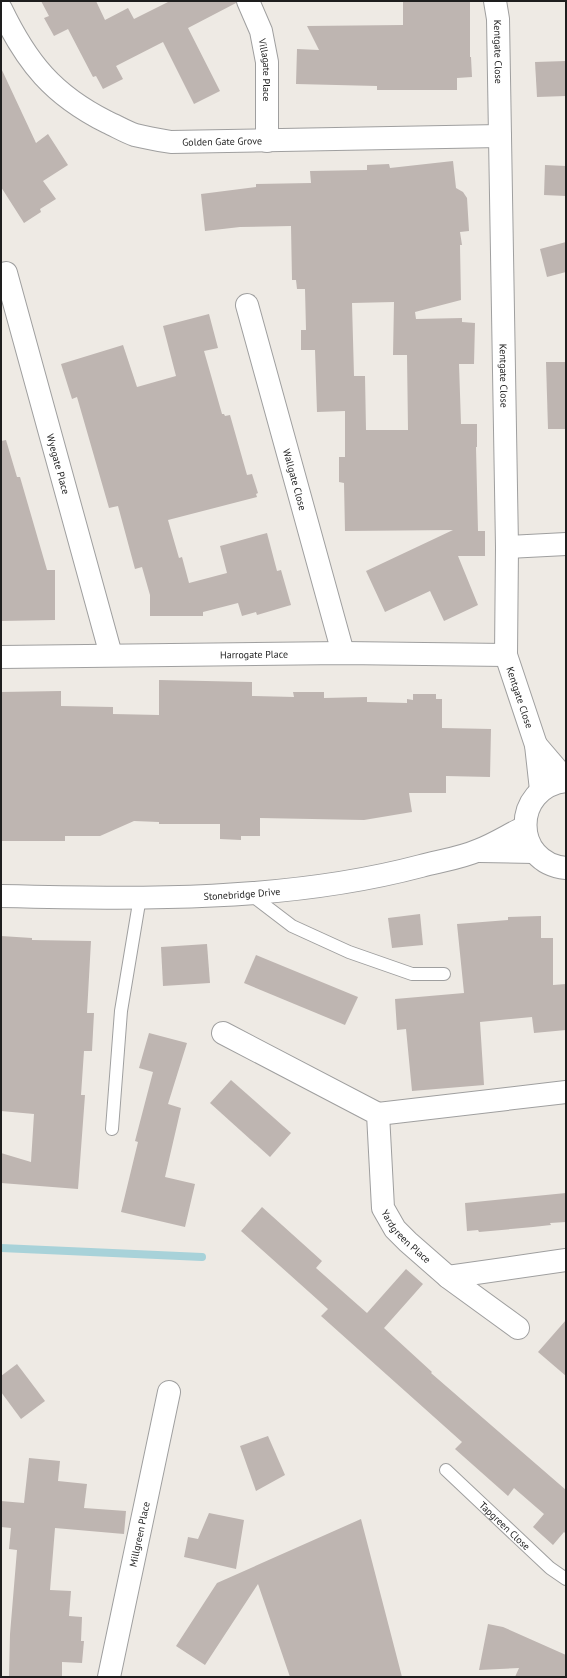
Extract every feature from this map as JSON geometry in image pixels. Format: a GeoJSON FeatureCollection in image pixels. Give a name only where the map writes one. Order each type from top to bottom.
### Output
{"type":"FeatureCollection","features":[{"type":"Feature","properties":{"kind":"street","name":"Villagate Place"},"geometry":{"type":"LineString","coordinates":[[248,1],[261,31],[267,62],[267,141]]}},
{"type":"Feature","properties":{"kind":"street","name":"Kentgate Close"},"geometry":{"type":"LineString","coordinates":[[495,1],[498,19],[507,547],[506,655],[536,745],[541,790]]}},
{"type":"Feature","properties":{"kind":"street","name":"Golden Gate Grove"},"geometry":{"type":"LineString","coordinates":[[1,9],[13,33],[34,66],[59,92],[102,119],[134,135],[171,142],[500,136]]}},
{"type":"Feature","properties":{"kind":"street","name":"Wyegate Place"},"geometry":{"type":"LineString","coordinates":[[6,273],[111,654]]}},
{"type":"Feature","properties":{"kind":"street","name":"Wallgate Close"},"geometry":{"type":"LineString","coordinates":[[247,305],[343,653]]}},
{"type":"Feature","properties":{"kind":"street"},"geometry":{"type":"LineString","coordinates":[[507,547],[566,544]]}},
{"type":"Feature","properties":{"kind":"street","name":"Harrogate Place"},"geometry":{"type":"LineString","coordinates":[[1,656],[343,653],[506,655]]}},
{"type":"Feature","properties":{"kind":"street","name":"Kentgate Close"},"geometry":{"type":"LineString","coordinates":[[536,745],[566,781]]}},
{"type":"Feature","properties":{"kind":"street"},"geometry":{"type":"LineString","coordinates":[[566,781],[553,784],[541,790],[528,807],[525,826],[528,840],[534,852],[550,865],[566,868]]}},
{"type":"Feature","properties":{"kind":"street","name":"Stonebridge Drive"},"geometry":{"type":"LineString","coordinates":[[1,896],[216,896],[309,888],[393,874],[479,851],[525,826]]}},
{"type":"Feature","properties":{"kind":"street","name":"Stonebridge Drive"},"geometry":{"type":"LineString","coordinates":[[479,851],[534,852]]}},
{"type":"Feature","properties":{"kind":"street"},"geometry":{"type":"LineString","coordinates":[[223,1033],[378,1114],[566,1092]]}},
{"type":"Feature","properties":{"kind":"street","name":"Yardgreen Place"},"geometry":{"type":"LineString","coordinates":[[378,1114],[383,1208],[395,1229],[448,1277],[518,1328]]}},
{"type":"Feature","properties":{"kind":"street"},"geometry":{"type":"LineString","coordinates":[[448,1277],[566,1260]]}},
{"type":"Feature","properties":{"kind":"street","name":"Millgreen Place"},"geometry":{"type":"LineString","coordinates":[[109,1677],[169,1392]]}},
{"type":"Feature","properties":{"kind":"lane"},"geometry":{"type":"LineString","coordinates":[[249,893],[292,926],[349,952],[412,974],[444,974]]}},
{"type":"Feature","properties":{"kind":"lane"},"geometry":{"type":"LineString","coordinates":[[112,1129],[121,1011],[140,897]]}},
{"type":"Feature","properties":{"kind":"lane","name":"Tapgreen Close"},"geometry":{"type":"LineString","coordinates":[[446,1470],[550,1568],[566,1579]]}},
{"type":"Feature","properties":{"kind":"building"},"geometry":{"type":"Polygon","coordinates":[[[41,1],[96,1],[105,20],[128,8],[134,19],[170,1],[236,1],[236,3],[188,28],[220,91],[194,104],[163,42],[116,66],[123,79],[103,89],[96,76],[93,77],[68,29],[54,36],[44,18],[49,16],[41,1]]]}},
{"type":"Feature","properties":{"kind":"building"},"geometry":{"type":"Polygon","coordinates":[[[403,1],[470,1],[470,57],[472,77],[457,78],[457,90],[377,90],[377,86],[296,84],[297,49],[319,50],[307,26],[403,25],[403,1]]]}},
{"type":"Feature","properties":{"kind":"building"},"geometry":{"type":"Polygon","coordinates":[[[566,61],[566,96],[537,97],[535,62],[566,61]]]}},
{"type":"Feature","properties":{"kind":"building"},"geometry":{"type":"Polygon","coordinates":[[[1,68],[36,143],[48,134],[68,165],[43,181],[56,199],[40,209],[41,212],[24,223],[1,187],[1,68]]]}},
{"type":"Feature","properties":{"kind":"building"},"geometry":{"type":"Polygon","coordinates":[[[453,161],[456,188],[463,192],[467,198],[469,231],[460,232],[462,245],[460,245],[461,300],[415,312],[416,319],[462,318],[462,322],[475,323],[474,364],[459,364],[461,424],[477,424],[476,447],[478,531],[485,531],[485,556],[458,556],[478,605],[444,621],[430,591],[385,612],[366,571],[453,530],[345,531],[344,483],[339,482],[339,457],[345,457],[345,411],[317,412],[315,350],[301,350],[301,330],[306,330],[305,289],[297,289],[296,280],[292,280],[291,226],[240,227],[205,231],[201,194],[256,187],[256,184],[311,183],[310,171],[367,170],[367,165],[389,164],[390,168],[453,161]],[[394,302],[352,303],[354,376],[365,376],[366,430],[408,430],[407,355],[393,355],[394,302]]]}},
{"type":"Feature","properties":{"kind":"building"},"geometry":{"type":"Polygon","coordinates":[[[545,165],[566,166],[566,196],[544,195],[545,165]]]}},
{"type":"Feature","properties":{"kind":"building"},"geometry":{"type":"Polygon","coordinates":[[[566,242],[566,272],[547,277],[540,249],[566,242]]]}},
{"type":"Feature","properties":{"kind":"building"},"geometry":{"type":"Polygon","coordinates":[[[209,314],[218,348],[204,351],[222,414],[225,416],[230,415],[247,475],[252,474],[258,493],[256,494],[257,497],[168,520],[179,558],[182,557],[189,583],[227,573],[220,546],[267,533],[277,571],[281,570],[291,605],[257,615],[256,612],[242,616],[238,603],[203,612],[203,616],[150,616],[150,595],[142,567],[135,569],[118,506],[109,508],[77,397],[72,399],[61,364],[123,345],[137,387],[176,376],[163,326],[209,314]]]}},
{"type":"Feature","properties":{"kind":"building"},"geometry":{"type":"Polygon","coordinates":[[[546,362],[566,362],[566,429],[548,429],[546,362]]]}},
{"type":"Feature","properties":{"kind":"building"},"geometry":{"type":"Polygon","coordinates":[[[6,440],[17,477],[20,477],[47,570],[55,570],[55,620],[1,621],[1,441],[6,440]]]}},
{"type":"Feature","properties":{"kind":"building"},"geometry":{"type":"Polygon","coordinates":[[[159,680],[252,682],[252,696],[294,697],[293,692],[324,692],[324,698],[367,697],[367,702],[407,703],[407,699],[413,700],[413,694],[436,694],[436,699],[442,699],[442,728],[491,729],[490,777],[446,776],[446,793],[409,793],[412,812],[364,820],[260,818],[260,836],[241,836],[241,840],[220,839],[220,824],[159,824],[159,822],[134,821],[100,836],[65,836],[65,841],[1,841],[1,692],[61,691],[61,706],[113,707],[113,714],[159,715],[159,680]]]}},
{"type":"Feature","properties":{"kind":"building"},"geometry":{"type":"Polygon","coordinates":[[[420,914],[423,945],[392,948],[388,918],[420,914]]]}},
{"type":"Feature","properties":{"kind":"building"},"geometry":{"type":"Polygon","coordinates":[[[541,916],[541,938],[553,938],[553,985],[566,984],[566,1030],[534,1033],[532,1017],[480,1022],[484,1085],[412,1091],[406,1029],[397,1030],[395,999],[464,993],[457,924],[508,920],[508,917],[541,916]]]}},
{"type":"Feature","properties":{"kind":"building"},"geometry":{"type":"Polygon","coordinates":[[[1,936],[32,938],[32,940],[91,941],[87,1013],[94,1013],[92,1051],[84,1051],[81,1095],[85,1095],[78,1189],[1,1183],[1,1153],[31,1162],[34,1114],[1,1111],[1,936]]]}},
{"type":"Feature","properties":{"kind":"building"},"geometry":{"type":"Polygon","coordinates":[[[207,944],[210,983],[163,986],[161,947],[207,944]]]}},
{"type":"Feature","properties":{"kind":"building"},"geometry":{"type":"Polygon","coordinates":[[[256,955],[358,997],[345,1025],[244,983],[256,955]]]}},
{"type":"Feature","properties":{"kind":"building"},"geometry":{"type":"Polygon","coordinates":[[[149,1033],[187,1043],[168,1104],[181,1108],[165,1177],[195,1184],[185,1227],[121,1212],[138,1142],[135,1141],[153,1072],[139,1068],[149,1033]]]}},
{"type":"Feature","properties":{"kind":"building"},"geometry":{"type":"Polygon","coordinates":[[[231,1080],[291,1133],[270,1157],[210,1103],[231,1080]]]}},
{"type":"Feature","properties":{"kind":"building"},"geometry":{"type":"Polygon","coordinates":[[[566,1193],[566,1222],[550,1223],[551,1225],[479,1232],[478,1230],[467,1231],[465,1203],[566,1193]]]}},
{"type":"Feature","properties":{"kind":"building"},"geometry":{"type":"Polygon","coordinates":[[[262,1207],[322,1261],[316,1268],[367,1313],[406,1269],[423,1284],[384,1328],[432,1372],[431,1373],[566,1490],[566,1534],[564,1532],[553,1545],[533,1527],[544,1514],[514,1488],[508,1496],[455,1449],[462,1442],[321,1316],[328,1309],[241,1231],[262,1207]]]}},
{"type":"Feature","properties":{"kind":"building"},"geometry":{"type":"Polygon","coordinates":[[[566,1320],[566,1376],[538,1352],[566,1320]]]}},
{"type":"Feature","properties":{"kind":"building"},"geometry":{"type":"Polygon","coordinates":[[[17,1364],[45,1401],[21,1419],[1,1392],[1,1376],[17,1364]]]}},
{"type":"Feature","properties":{"kind":"building"},"geometry":{"type":"Polygon","coordinates":[[[268,1436],[285,1475],[256,1491],[240,1446],[268,1436]]]}},
{"type":"Feature","properties":{"kind":"building"},"geometry":{"type":"Polygon","coordinates":[[[29,1458],[60,1461],[58,1481],[87,1484],[84,1508],[126,1511],[124,1534],[55,1528],[50,1590],[71,1591],[69,1616],[82,1617],[81,1641],[84,1641],[82,1663],[62,1662],[62,1677],[9,1677],[10,1634],[17,1550],[9,1549],[11,1528],[1,1527],[1,1501],[24,1503],[29,1458]]]}},
{"type":"Feature","properties":{"kind":"building"},"geometry":{"type":"Polygon","coordinates":[[[209,1513],[244,1520],[236,1569],[184,1557],[188,1537],[198,1539],[209,1513]]]}},
{"type":"Feature","properties":{"kind":"building"},"geometry":{"type":"Polygon","coordinates":[[[361,1519],[402,1677],[290,1677],[258,1584],[205,1665],[176,1646],[217,1583],[361,1519]]]}},
{"type":"Feature","properties":{"kind":"building"},"geometry":{"type":"Polygon","coordinates":[[[488,1624],[503,1627],[566,1655],[566,1677],[515,1677],[519,1668],[479,1670],[488,1624]]]}},
{"type":"Feature","properties":{"kind":"waterway"},"geometry":{"type":"LineString","coordinates":[[1,1248],[202,1257]]}}]}
